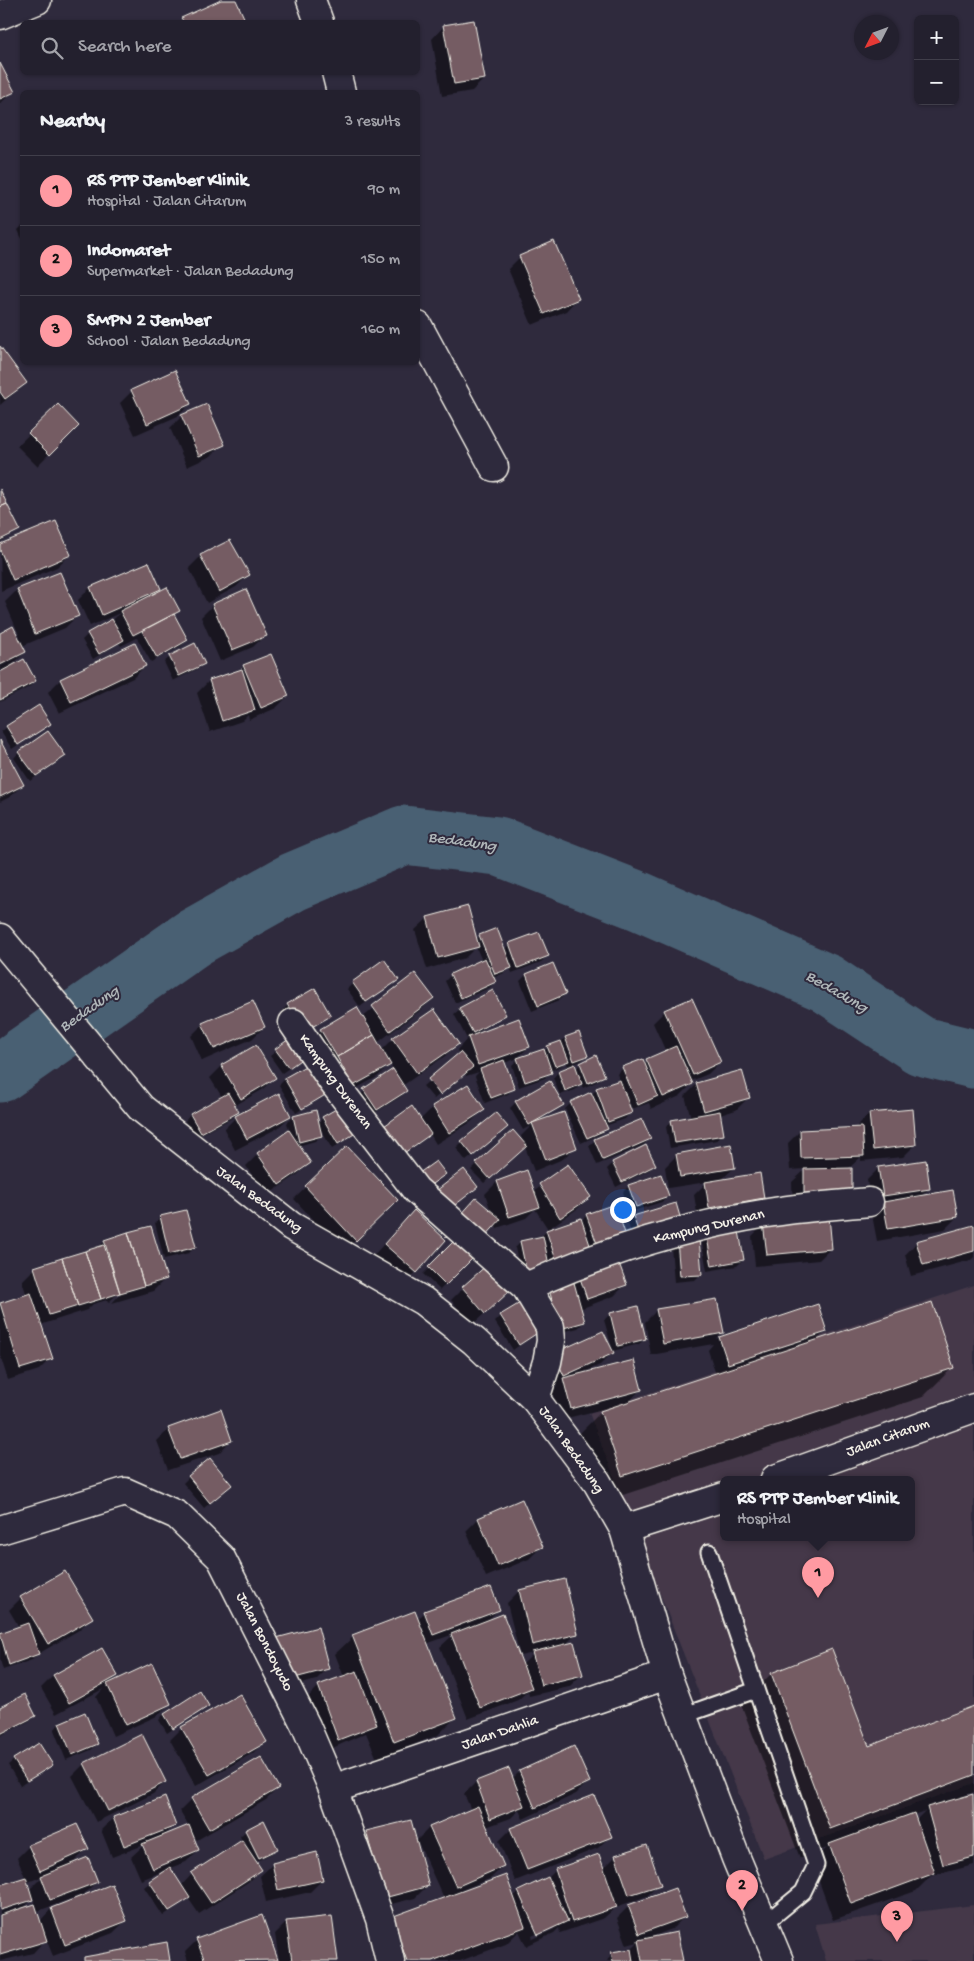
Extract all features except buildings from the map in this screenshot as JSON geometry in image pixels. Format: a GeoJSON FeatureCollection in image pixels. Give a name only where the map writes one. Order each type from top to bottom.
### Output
{"type":"FeatureCollection","features":[{"type":"Feature","properties":{"kind":"street"},"geometry":{"type":"LineString","coordinates":[[0,15],[37,0]]}},
{"type":"Feature","properties":{"kind":"street"},"geometry":{"type":"LineString","coordinates":[[311,0],[318,20]]}},
{"type":"Feature","properties":{"kind":"street"},"geometry":{"type":"LineString","coordinates":[[337,75],[340,90]]}},
{"type":"Feature","properties":{"kind":"street"},"geometry":{"type":"LineString","coordinates":[[420,330],[494,467]]}},
{"type":"Feature","properties":{"kind":"street","name":"Jalan Bedadung"},"geometry":{"type":"LineString","coordinates":[[0,938],[141,1108],[292,1226],[422,1300],[474,1341],[535,1399],[597,1482],[624,1530],[666,1675],[778,1961]]}},
{"type":"Feature","properties":{"kind":"street","name":"Kampung Durenan"},"geometry":{"type":"LineString","coordinates":[[293,1023],[333,1082],[416,1190],[526,1287],[550,1327],[551,1341],[547,1362],[535,1399]]}},
{"type":"Feature","properties":{"kind":"street","name":"Kampung Durenan"},"geometry":{"type":"LineString","coordinates":[[526,1287],[565,1269],[688,1229],[775,1212],[869,1202]]}},
{"type":"Feature","properties":{"kind":"street","name":"Jalan Citarum"},"geometry":{"type":"LineString","coordinates":[[783,1476],[974,1408]]}},
{"type":"Feature","properties":{"kind":"street","name":"Jalan Bondoyudo"},"geometry":{"type":"LineString","coordinates":[[0,1530],[125,1492],[177,1515],[222,1558],[306,1726],[333,1789],[380,1919],[390,1961]]}},
{"type":"Feature","properties":{"kind":"street"},"geometry":{"type":"LineString","coordinates":[[624,1530],[720,1498]]}},
{"type":"Feature","properties":{"kind":"street","name":"Jalan Dahlia"},"geometry":{"type":"LineString","coordinates":[[333,1789],[666,1675]]}},
{"type":"Feature","properties":{"kind":"lane"},"geometry":{"type":"LineString","coordinates":[[709,1552],[816,1865],[803,1892],[764,1924]]}},
{"type":"Feature","properties":{"kind":"lane"},"geometry":{"type":"LineString","coordinates":[[682,1716],[756,1690]]}},
{"type":"Feature","properties":{"kind":"shaded area"},"geometry":{"type":"Polygon","coordinates":[[[974,1285],[974,1783],[764,1859],[589,1413],[974,1285]]]}},
{"type":"Feature","properties":{"kind":"shaded area"},"geometry":{"type":"Polygon","coordinates":[[[974,1905],[974,1961],[826,1961],[815,1924],[974,1905]]]}},
{"type":"Feature","properties":{"kind":"waterway","name":"Bedadung"},"geometry":{"type":"LineString","coordinates":[[0,1073],[193,938],[293,882],[404,835],[498,846],[639,901],[826,983],[921,1046],[974,1059]]}},
{"type":"Feature","properties":{"kind":"place","name":"RS PTP Jember Klinik"},"geometry":{"type":"Point","coordinates":[818,1598]}},
{"type":"Feature","properties":{"kind":"place","name":"Indomaret"},"geometry":{"type":"Point","coordinates":[742,1911]}},
{"type":"Feature","properties":{"kind":"place","name":"SMPN 2 Jember"},"geometry":{"type":"Point","coordinates":[897,1942]}}]}
